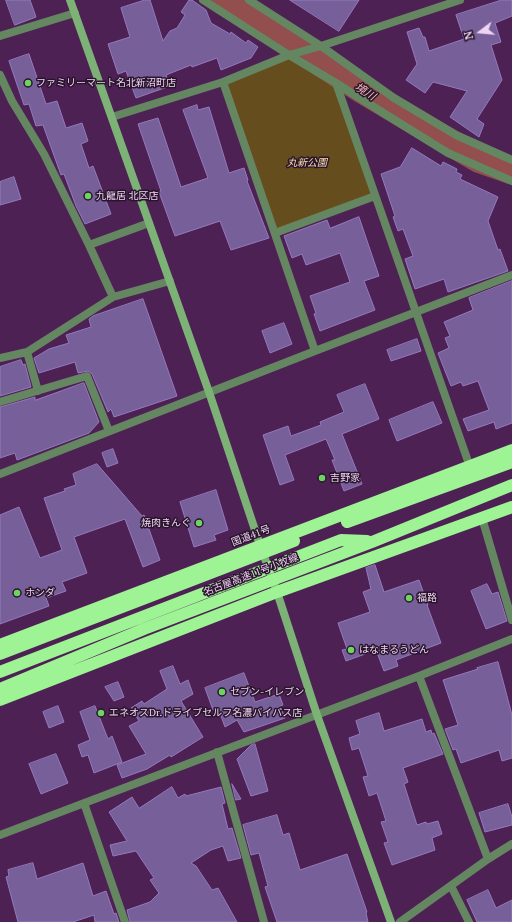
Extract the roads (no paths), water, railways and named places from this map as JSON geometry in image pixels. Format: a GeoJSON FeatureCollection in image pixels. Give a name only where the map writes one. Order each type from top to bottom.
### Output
{"type":"FeatureCollection","features":[{"type":"Feature","properties":{"kind":"highway","name":"国道41号"},"geometry":{"type":"LineString","coordinates":[[0,645],[512,450]]}},
{"type":"Feature","properties":{"kind":"highway","name":"名古屋高速11号小牧線"},"geometry":{"type":"LineString","coordinates":[[0,654],[332,527],[512,462]]}},
{"type":"Feature","properties":{"kind":"highway","name":"名古屋高速11号小牧線"},"geometry":{"type":"LineString","coordinates":[[0,689],[144,629],[372,542],[512,485]]}},
{"type":"Feature","properties":{"kind":"highway"},"geometry":{"type":"LineString","coordinates":[[0,700],[277,592],[512,507]]}},
{"type":"Feature","properties":{"kind":"highway"},"geometry":{"type":"LineString","coordinates":[[0,672],[341,540],[372,542]]}},
{"type":"Feature","properties":{"kind":"street"},"geometry":{"type":"LineString","coordinates":[[70,0],[209,392],[317,714],[391,922]]}},
{"type":"Feature","properties":{"kind":"street"},"geometry":{"type":"LineString","coordinates":[[202,0],[448,153],[512,181]]}},
{"type":"Feature","properties":{"kind":"street"},"geometry":{"type":"LineString","coordinates":[[249,0],[321,46],[394,98],[456,135],[512,160]]}},
{"type":"Feature","properties":{"kind":"street"},"geometry":{"type":"LineString","coordinates":[[112,117],[223,82],[290,55],[460,0]]}},
{"type":"Feature","properties":{"kind":"street"},"geometry":{"type":"LineString","coordinates":[[0,36],[75,13]]}},
{"type":"Feature","properties":{"kind":"street"},"geometry":{"type":"LineString","coordinates":[[0,75],[12,101],[44,154],[113,297]]}},
{"type":"Feature","properties":{"kind":"street"},"geometry":{"type":"LineString","coordinates":[[223,82],[315,351]]}},
{"type":"Feature","properties":{"kind":"street"},"geometry":{"type":"LineString","coordinates":[[336,83],[470,467]]}},
{"type":"Feature","properties":{"kind":"street"},"geometry":{"type":"LineString","coordinates":[[275,233],[375,196]]}},
{"type":"Feature","properties":{"kind":"street"},"geometry":{"type":"LineString","coordinates":[[89,245],[149,223]]}},
{"type":"Feature","properties":{"kind":"street"},"geometry":{"type":"LineString","coordinates":[[0,474],[512,275]]}},
{"type":"Feature","properties":{"kind":"street"},"geometry":{"type":"LineString","coordinates":[[0,358],[27,352],[113,297],[170,281]]}},
{"type":"Feature","properties":{"kind":"street"},"geometry":{"type":"LineString","coordinates":[[27,352],[38,391]]}},
{"type":"Feature","properties":{"kind":"street"},"geometry":{"type":"LineString","coordinates":[[0,402],[88,376],[110,431]]}},
{"type":"Feature","properties":{"kind":"street"},"geometry":{"type":"LineString","coordinates":[[482,518],[512,620]]}},
{"type":"Feature","properties":{"kind":"street"},"geometry":{"type":"LineString","coordinates":[[0,835],[419,676],[512,639]]}},
{"type":"Feature","properties":{"kind":"street"},"geometry":{"type":"LineString","coordinates":[[419,676],[488,859]]}},
{"type":"Feature","properties":{"kind":"street"},"geometry":{"type":"LineString","coordinates":[[217,752],[264,922]]}},
{"type":"Feature","properties":{"kind":"street"},"geometry":{"type":"LineString","coordinates":[[84,803],[124,922]]}},
{"type":"Feature","properties":{"kind":"street"},"geometry":{"type":"LineString","coordinates":[[400,922],[488,859],[512,844]]}},
{"type":"Feature","properties":{"kind":"street"},"geometry":{"type":"LineString","coordinates":[[451,886],[469,922]]}},
{"type":"Feature","properties":{"kind":"waterway","name":"境川"},"geometry":{"type":"LineString","coordinates":[[224,0],[362,90],[478,159],[512,171]]}},
{"type":"Feature","properties":{"kind":"place","name":"ファミリーマート名北新沼町店"},"geometry":{"type":"Point","coordinates":[28,83]}},
{"type":"Feature","properties":{"kind":"place","name":"九龍居 北区店"},"geometry":{"type":"Point","coordinates":[88,196]}},
{"type":"Feature","properties":{"kind":"place","name":"吉野家"},"geometry":{"type":"Point","coordinates":[322,478]}},
{"type":"Feature","properties":{"kind":"place","name":"焼肉きんぐ"},"geometry":{"type":"Point","coordinates":[199,523]}},
{"type":"Feature","properties":{"kind":"place","name":"ホンダ"},"geometry":{"type":"Point","coordinates":[17,593]}},
{"type":"Feature","properties":{"kind":"place","name":"福路"},"geometry":{"type":"Point","coordinates":[409,598]}},
{"type":"Feature","properties":{"kind":"place","name":"はなまるうどん"},"geometry":{"type":"Point","coordinates":[351,650]}},
{"type":"Feature","properties":{"kind":"place","name":"セブン-イレブン"},"geometry":{"type":"Point","coordinates":[222,692]}},
{"type":"Feature","properties":{"kind":"place","name":"エネオスDr.ドライブセルフ名濃バイパス店"},"geometry":{"type":"Point","coordinates":[101,713]}},
{"type":"Feature","properties":{"kind":"park label","name":"丸新公園"},"geometry":{"type":"Point","coordinates":[307,163]}}]}
